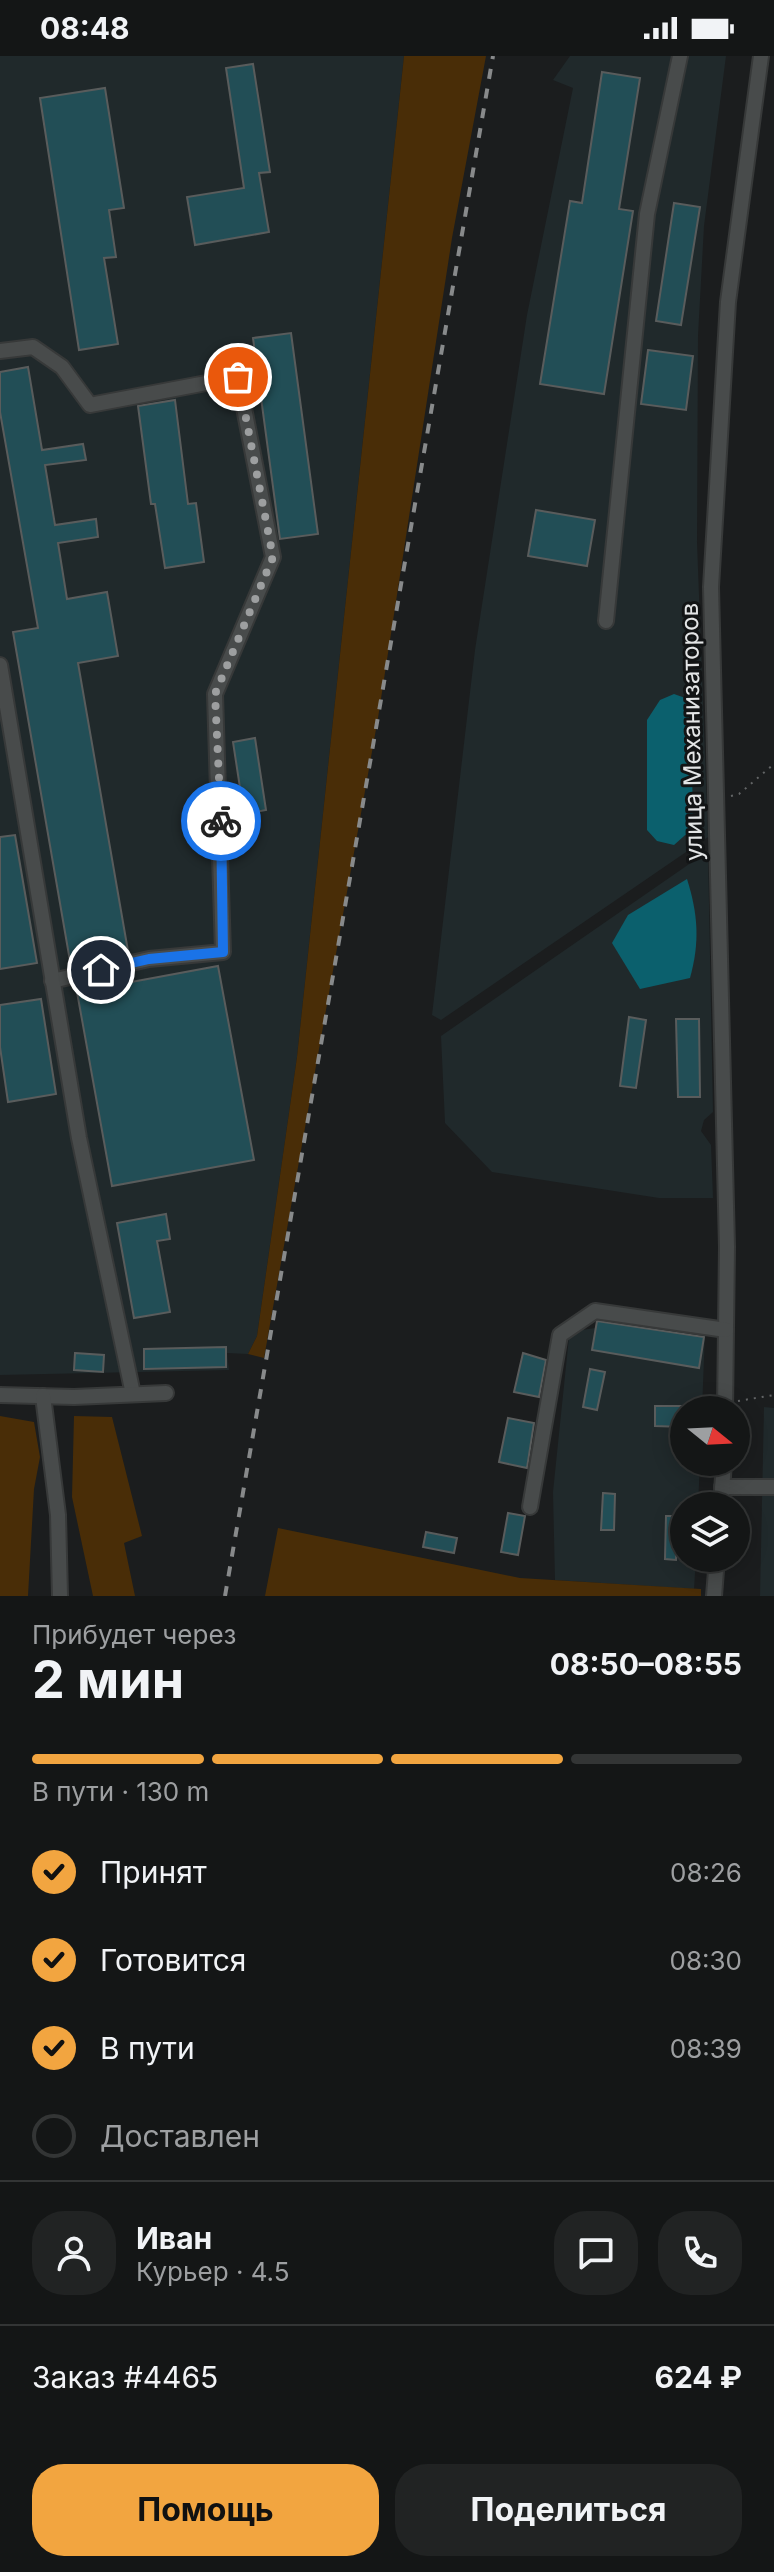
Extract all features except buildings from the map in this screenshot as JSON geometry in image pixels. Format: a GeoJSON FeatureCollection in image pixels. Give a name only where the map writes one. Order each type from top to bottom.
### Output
{"type":"FeatureCollection","features":[{"type":"Feature","properties":{"kind":"street"},"geometry":{"type":"LineString","coordinates":[[606,621],[647,214],[680,56]]}},
{"type":"Feature","properties":{"kind":"street","name":"улица Механизаторов"},"geometry":{"type":"LineString","coordinates":[[725,1396],[711,587],[726,334],[761,56]]}},
{"type":"Feature","properties":{"kind":"street"},"geometry":{"type":"LineString","coordinates":[[0,351],[33,347],[62,367],[90,405],[238,377],[273,557],[215,694],[223,952],[149,959],[52,981]]}},
{"type":"Feature","properties":{"kind":"street"},"geometry":{"type":"LineString","coordinates":[[0,665],[79,1138],[133,1394]]}},
{"type":"Feature","properties":{"kind":"street"},"geometry":{"type":"LineString","coordinates":[[530,1507],[560,1335],[595,1311],[726,1330]]}},
{"type":"Feature","properties":{"kind":"street"},"geometry":{"type":"LineString","coordinates":[[0,1395],[166,1393]]}},
{"type":"Feature","properties":{"kind":"street"},"geometry":{"type":"LineString","coordinates":[[43,1396],[58,1515],[60,1596]]}},
{"type":"Feature","properties":{"kind":"street"},"geometry":{"type":"LineString","coordinates":[[722,1492],[723,1476]]}},
{"type":"Feature","properties":{"kind":"street"},"geometry":{"type":"LineString","coordinates":[[722,1487],[774,1487]]}},
{"type":"Feature","properties":{"kind":"street"},"geometry":{"type":"LineString","coordinates":[[714,1596],[716,1572]]}},
{"type":"Feature","properties":{"kind":"path"},"geometry":{"type":"LineString","coordinates":[[716,799],[739,794],[774,764]]}},
{"type":"Feature","properties":{"kind":"path"},"geometry":{"type":"LineString","coordinates":[[750,1401],[774,1395]]}},
{"type":"Feature","properties":{"kind":"shaded area"},"geometry":{"type":"Polygon","coordinates":[[[0,56],[404,56],[297,1057],[257,1336],[248,1354],[227,1353],[229,1370],[0,1375],[0,56]]]}},
{"type":"Feature","properties":{"kind":"shaded area"},"geometry":{"type":"Polygon","coordinates":[[[404,56],[486,56],[452,238],[378,718],[264,1358],[248,1354],[257,1336],[297,1057],[404,56]]]}},
{"type":"Feature","properties":{"kind":"shaded area"},"geometry":{"type":"Polygon","coordinates":[[[570,56],[726,56],[704,226],[698,336],[697,542],[708,837],[441,1020],[432,1015],[475,650],[527,315],[573,88],[553,80],[570,56]]]}},
{"type":"Feature","properties":{"kind":"shaded area"},"geometry":{"type":"Polygon","coordinates":[[[708,851],[713,1112],[704,1120],[701,1131],[711,1145],[713,1198],[659,1198],[492,1172],[445,1123],[441,1036],[708,851]]]}},
{"type":"Feature","properties":{"kind":"shaded area"},"geometry":{"type":"Polygon","coordinates":[[[598,1315],[705,1333],[703,1396],[670,1396],[670,1476],[699,1476],[699,1492],[670,1492],[670,1572],[695,1572],[694,1589],[555,1580],[553,1492],[569,1337],[576,1331],[595,1328],[598,1315]]]}},
{"type":"Feature","properties":{"kind":"shaded area"},"geometry":{"type":"Polygon","coordinates":[[[764,1407],[774,1408],[774,1596],[760,1596],[764,1407]]]}},
{"type":"Feature","properties":{"kind":"shaded area"},"geometry":{"type":"Polygon","coordinates":[[[0,1416],[34,1422],[40,1457],[34,1489],[28,1596],[0,1596],[0,1416]]]}},
{"type":"Feature","properties":{"kind":"shaded area"},"geometry":{"type":"Polygon","coordinates":[[[74,1416],[112,1417],[142,1536],[124,1543],[135,1596],[93,1596],[72,1497],[74,1416]]]}},
{"type":"Feature","properties":{"kind":"shaded area"},"geometry":{"type":"Polygon","coordinates":[[[278,1528],[520,1578],[701,1589],[701,1596],[265,1596],[278,1528]]]}},
{"type":"Feature","properties":{"kind":"water"},"geometry":{"type":"Polygon","coordinates":[[[674,694],[691,700],[693,828],[674,845],[657,841],[647,830],[647,720],[660,700],[674,694]]]}},
{"type":"Feature","properties":{"kind":"water"},"geometry":{"type":"Polygon","coordinates":[[[687,879],[696,928],[690,978],[640,989],[612,943],[628,915],[687,879]]]}},
{"type":"Feature","properties":{"kind":"railway"},"geometry":{"type":"LineString","coordinates":[[225,1596],[493,56]]}},
{"type":"Feature","properties":{"kind":"way so far"},"geometry":{"type":"LineString","coordinates":[[221,821],[215,694],[273,557],[238,377]]}},
{"type":"Feature","properties":{"kind":"route"},"geometry":{"type":"LineString","coordinates":[[101,970],[149,959],[223,952],[221,821]]}}]}
